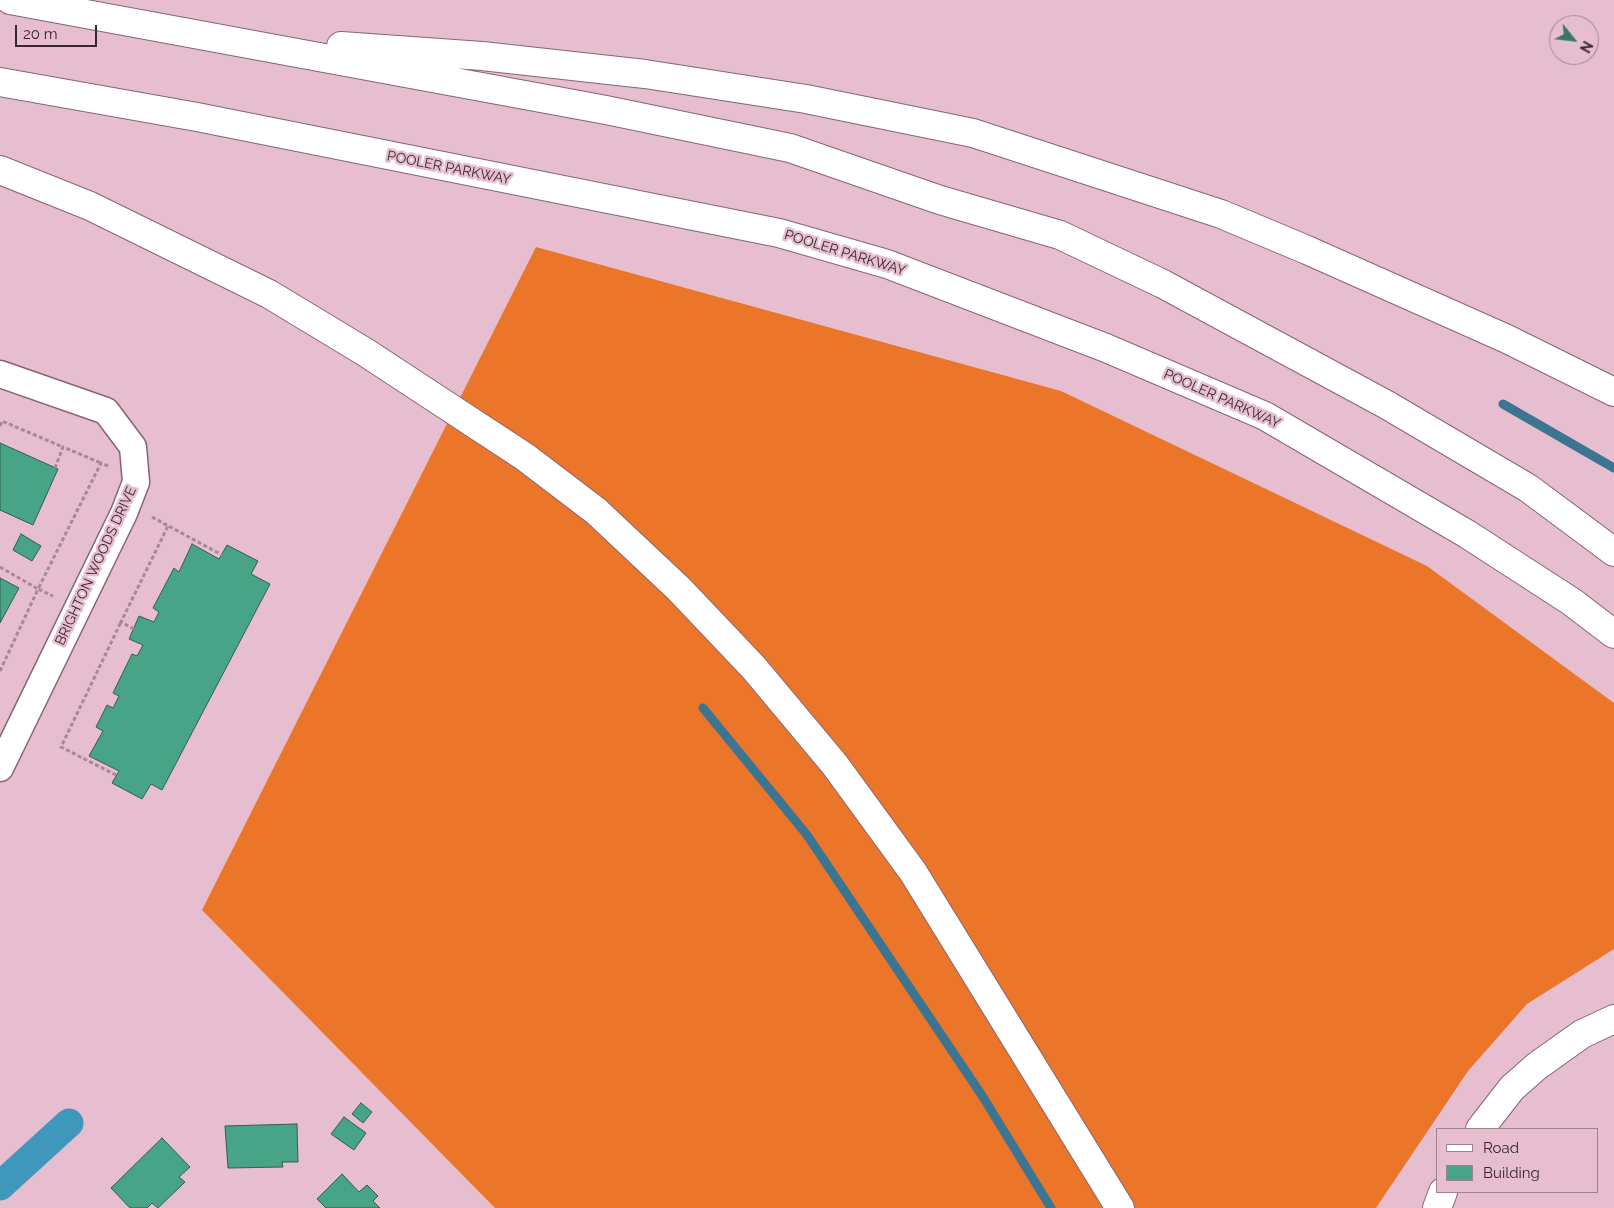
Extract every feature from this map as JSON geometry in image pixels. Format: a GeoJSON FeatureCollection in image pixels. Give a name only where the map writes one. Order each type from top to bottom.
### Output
{"type":"FeatureCollection","features":[{"type":"Feature","properties":{"kind":"main road"},"geometry":{"type":"LineString","coordinates":[[10,0],[202,37],[606,110],[790,148],[940,200],[1060,235],[1163,284],[1387,405],[1528,488],[1614,552]]}},
{"type":"Feature","properties":{"kind":"main road"},"geometry":{"type":"LineString","coordinates":[[202,37],[482,56],[636,73],[806,100],[973,133],[1112,177],[1229,218],[1307,250],[1507,339],[1614,392]]}},
{"type":"Feature","properties":{"kind":"main road","name":"POOLER PARKWAY"},"geometry":{"type":"LineString","coordinates":[[0,82],[206,119],[779,233],[887,264],[1069,334],[1265,416],[1467,534],[1572,602],[1614,634]]}},
{"type":"Feature","properties":{"kind":"main road"},"geometry":{"type":"LineString","coordinates":[[0,170],[90,206],[269,294],[365,352],[525,457],[596,511],[679,589],[734,646],[835,765],[918,880],[1120,1208]]}},
{"type":"Feature","properties":{"kind":"main road"},"geometry":{"type":"LineString","coordinates":[[1481,1128],[1512,1088],[1537,1066],[1582,1034],[1614,1019]]}},
{"type":"Feature","properties":{"kind":"main road"},"geometry":{"type":"LineString","coordinates":[[1436,1208],[1443,1193]]}},
{"type":"Feature","properties":{"kind":"street","name":"BRIGHTON WOODS DRIVE"},"geometry":{"type":"LineString","coordinates":[[0,374],[106,411],[133,447],[136,482],[0,768]]}},
{"type":"Feature","properties":{"kind":"path"},"geometry":{"type":"LineString","coordinates":[[0,426],[1,421],[135,478]]}},
{"type":"Feature","properties":{"kind":"path"},"geometry":{"type":"LineString","coordinates":[[55,468],[63,447]]}},
{"type":"Feature","properties":{"kind":"path"},"geometry":{"type":"LineString","coordinates":[[0,671],[38,589],[101,463]]}},
{"type":"Feature","properties":{"kind":"path"},"geometry":{"type":"LineString","coordinates":[[127,504],[222,555]]}},
{"type":"Feature","properties":{"kind":"path"},"geometry":{"type":"LineString","coordinates":[[116,775],[61,747],[168,526]]}},
{"type":"Feature","properties":{"kind":"path"},"geometry":{"type":"LineString","coordinates":[[0,567],[77,609]]}},
{"type":"Feature","properties":{"kind":"path"},"geometry":{"type":"LineString","coordinates":[[121,622],[134,629]]}},
{"type":"Feature","properties":{"kind":"shaded area"},"geometry":{"type":"Polygon","coordinates":[[[536,247],[1061,391],[1427,566],[1614,703],[1614,949],[1527,1004],[1468,1071],[1376,1208],[495,1208],[202,910],[536,247]]]}},
{"type":"Feature","properties":{"kind":"building"},"geometry":{"type":"Polygon","coordinates":[[[0,443],[58,469],[33,525],[0,510],[0,443]]]}},
{"type":"Feature","properties":{"kind":"building"},"geometry":{"type":"Polygon","coordinates":[[[21,534],[41,546],[32,561],[13,550],[21,534]]]}},
{"type":"Feature","properties":{"kind":"building"},"geometry":{"type":"Polygon","coordinates":[[[192,544],[219,559],[227,545],[258,561],[251,574],[270,584],[162,790],[151,784],[142,799],[112,783],[119,771],[89,756],[103,731],[96,727],[107,705],[113,708],[119,696],[113,693],[132,654],[137,656],[143,645],[129,639],[139,616],[154,622],[159,612],[153,608],[174,568],[179,572],[192,544]]]}},
{"type":"Feature","properties":{"kind":"building"},"geometry":{"type":"Polygon","coordinates":[[[0,578],[19,588],[0,623],[0,578]]]}},
{"type":"Feature","properties":{"kind":"building"},"geometry":{"type":"Polygon","coordinates":[[[361,1103],[372,1112],[363,1123],[352,1114],[361,1103]]]}},
{"type":"Feature","properties":{"kind":"building"},"geometry":{"type":"Polygon","coordinates":[[[344,1117],[366,1133],[354,1150],[331,1134],[344,1117]]]}},
{"type":"Feature","properties":{"kind":"building"},"geometry":{"type":"Polygon","coordinates":[[[297,1124],[298,1162],[282,1162],[283,1167],[228,1168],[225,1126],[297,1124]]]}},
{"type":"Feature","properties":{"kind":"building"},"geometry":{"type":"Polygon","coordinates":[[[162,1138],[190,1167],[179,1177],[185,1182],[158,1208],[152,1203],[147,1208],[130,1208],[111,1188],[162,1138]]]}},
{"type":"Feature","properties":{"kind":"building"},"geometry":{"type":"Polygon","coordinates":[[[342,1174],[359,1192],[367,1185],[378,1196],[373,1201],[380,1208],[326,1208],[317,1199],[342,1174]]]}},
{"type":"Feature","properties":{"kind":"waterway"},"geometry":{"type":"LineString","coordinates":[[1503,404],[1614,468]]}},
{"type":"Feature","properties":{"kind":"waterway"},"geometry":{"type":"LineString","coordinates":[[703,708],[807,835],[983,1097],[1051,1208]]}},
{"type":"Feature","properties":{"kind":"waterway"},"geometry":{"type":"LineString","coordinates":[[0,1186],[69,1123]]}}]}
